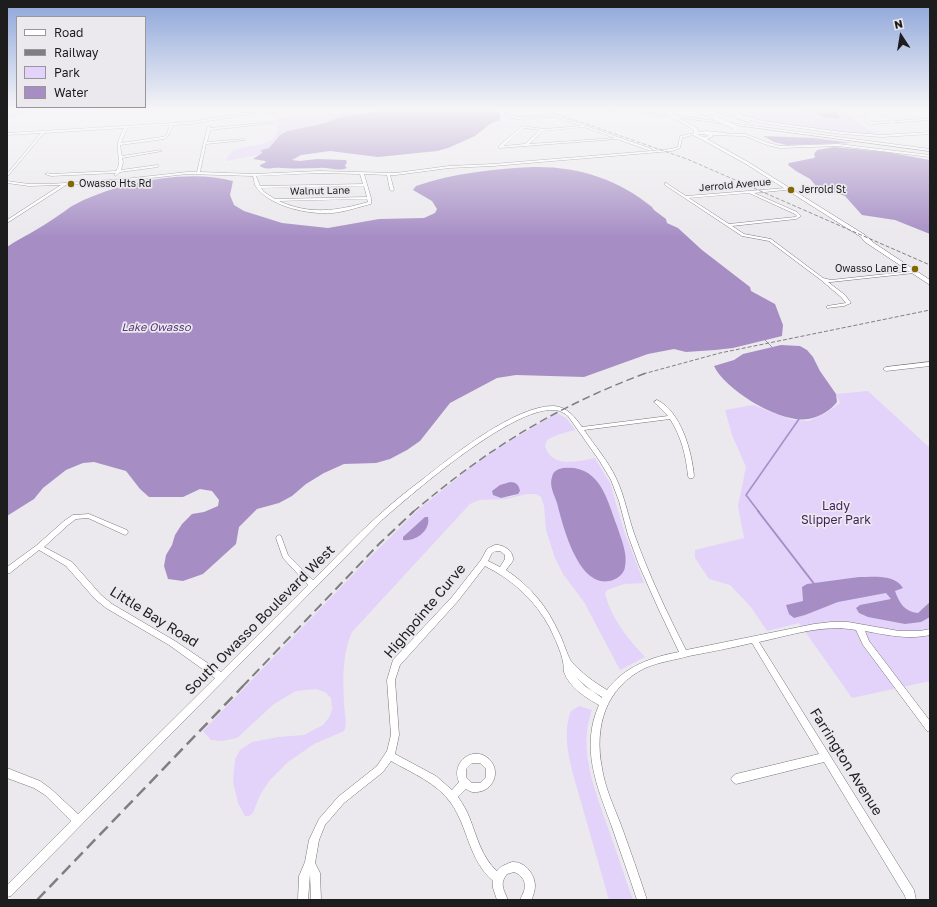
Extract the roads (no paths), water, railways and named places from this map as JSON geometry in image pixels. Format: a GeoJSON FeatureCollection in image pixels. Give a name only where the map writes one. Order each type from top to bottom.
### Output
{"type":"FeatureCollection","features":[{"type":"Feature","properties":{"kind":"main road"},"geometry":{"type":"LineString","coordinates":[[728,152],[747,163]]}},
{"type":"Feature","properties":{"kind":"main road"},"geometry":{"type":"LineString","coordinates":[[732,152],[785,189],[930,282]]}},
{"type":"Feature","properties":{"kind":"street"},"geometry":{"type":"LineString","coordinates":[[7,176],[26,152]]}},
{"type":"Feature","properties":{"kind":"street"},"geometry":{"type":"LineString","coordinates":[[112,181],[122,163],[121,152]]}},
{"type":"Feature","properties":{"kind":"street"},"geometry":{"type":"LineString","coordinates":[[122,157],[152,152]]}},
{"type":"Feature","properties":{"kind":"street"},"geometry":{"type":"LineString","coordinates":[[198,173],[203,152]]}},
{"type":"Feature","properties":{"kind":"street"},"geometry":{"type":"LineString","coordinates":[[7,182],[29,185],[65,184],[112,181],[174,173],[254,175],[311,172],[388,174],[445,167],[494,165],[638,152]]}},
{"type":"Feature","properties":{"kind":"street"},"geometry":{"type":"LineString","coordinates":[[899,152],[930,156]]}},
{"type":"Feature","properties":{"kind":"street"},"geometry":{"type":"LineString","coordinates":[[47,174],[51,176],[118,172],[156,166]]}},
{"type":"Feature","properties":{"kind":"street"},"geometry":{"type":"LineString","coordinates":[[254,175],[262,192],[272,200],[300,209],[325,212],[370,204],[362,174]]}},
{"type":"Feature","properties":{"kind":"street"},"geometry":{"type":"LineString","coordinates":[[388,174],[392,190]]}},
{"type":"Feature","properties":{"kind":"street"},"geometry":{"type":"LineString","coordinates":[[7,222],[65,184]]}},
{"type":"Feature","properties":{"kind":"street"},"geometry":{"type":"LineString","coordinates":[[666,184],[746,236],[770,240],[823,280],[843,296],[849,303],[829,307]]}},
{"type":"Feature","properties":{"kind":"street"},"geometry":{"type":"LineString","coordinates":[[259,187],[365,185]]}},
{"type":"Feature","properties":{"kind":"street","name":"Jerrold Avenue"},"geometry":{"type":"LineString","coordinates":[[686,197],[785,189]]}},
{"type":"Feature","properties":{"kind":"street"},"geometry":{"type":"LineString","coordinates":[[728,225],[796,218],[799,216],[796,213],[750,192]]}},
{"type":"Feature","properties":{"kind":"street","name":"Walnut Lane"},"geometry":{"type":"LineString","coordinates":[[272,200],[369,198]]}},
{"type":"Feature","properties":{"kind":"street"},"geometry":{"type":"LineString","coordinates":[[823,280],[914,272]]}},
{"type":"Feature","properties":{"kind":"street"},"geometry":{"type":"LineString","coordinates":[[886,369],[930,364]]}},
{"type":"Feature","properties":{"kind":"street"},"geometry":{"type":"LineString","coordinates":[[657,402],[665,408],[688,448],[691,476]]}},
{"type":"Feature","properties":{"kind":"street","name":"South Owasso Boulevard West"},"geometry":{"type":"LineString","coordinates":[[7,892],[313,585],[394,506],[462,453],[526,413],[543,408],[560,409],[569,415],[580,429]]}},
{"type":"Feature","properties":{"kind":"street"},"geometry":{"type":"LineString","coordinates":[[671,417],[580,429],[607,467],[616,484],[628,526],[647,575],[684,654]]}},
{"type":"Feature","properties":{"kind":"street"},"geometry":{"type":"LineString","coordinates":[[7,571],[39,547],[66,523],[80,516],[90,516],[124,532]]}},
{"type":"Feature","properties":{"kind":"street"},"geometry":{"type":"LineString","coordinates":[[279,538],[284,556],[313,585]]}},
{"type":"Feature","properties":{"kind":"street","name":"Little Bay Road"},"geometry":{"type":"LineString","coordinates":[[39,547],[69,564],[98,597],[110,606],[172,643],[221,677]]}},
{"type":"Feature","properties":{"kind":"street","name":"Highpointe Curve"},"geometry":{"type":"LineString","coordinates":[[303,900],[304,876],[310,863],[316,835],[328,814],[341,800],[380,769],[390,756],[395,738],[391,680],[393,670],[402,656],[442,613],[484,562],[488,554],[497,548],[508,552],[510,558],[502,570]]}},
{"type":"Feature","properties":{"kind":"street","name":"Highpointe Curve"},"geometry":{"type":"LineString","coordinates":[[484,562],[502,570],[522,586],[542,609],[550,623],[567,662],[568,672],[575,682],[591,696],[605,699]]}},
{"type":"Feature","properties":{"kind":"street"},"geometry":{"type":"LineString","coordinates":[[642,900],[597,767],[595,733],[597,719],[605,699],[621,679],[637,668],[650,662],[814,627],[832,625],[859,627],[899,634],[920,634],[930,632]]}},
{"type":"Feature","properties":{"kind":"street"},"geometry":{"type":"LineString","coordinates":[[859,627],[866,643],[930,728]]}},
{"type":"Feature","properties":{"kind":"street","name":"Farrington Avenue"},"geometry":{"type":"LineString","coordinates":[[754,640],[910,894],[911,900]]}},
{"type":"Feature","properties":{"kind":"street"},"geometry":{"type":"LineString","coordinates":[[390,756],[432,781],[452,797],[468,825],[480,860],[489,872],[498,879]]}},
{"type":"Feature","properties":{"kind":"street"},"geometry":{"type":"LineString","coordinates":[[736,779],[826,757]]}},
{"type":"Feature","properties":{"kind":"street"},"geometry":{"type":"LineString","coordinates":[[7,773],[36,784],[48,792],[78,821]]}},
{"type":"Feature","properties":{"kind":"street"},"geometry":{"type":"LineString","coordinates":[[452,797],[465,783]]}},
{"type":"Feature","properties":{"kind":"street","name":"Highpointe Curve"},"geometry":{"type":"LineString","coordinates":[[310,863],[315,873],[316,900]]}},
{"type":"Feature","properties":{"kind":"street"},"geometry":{"type":"LineString","coordinates":[[503,900],[498,892],[498,879],[501,872],[507,868],[514,867],[521,869],[527,874],[530,882],[530,890],[526,900]]}},
{"type":"Feature","properties":{"kind":"water"},"geometry":{"type":"Polygon","coordinates":[[[320,152],[301,155],[292,160],[346,160],[347,162],[345,166],[347,168],[268,169],[260,166],[266,162],[265,161],[253,159],[262,153],[320,152]]]}},
{"type":"Feature","properties":{"kind":"water"},"geometry":{"type":"Polygon","coordinates":[[[341,152],[424,152],[378,157],[341,152]]]}},
{"type":"Feature","properties":{"kind":"water"},"geometry":{"type":"Polygon","coordinates":[[[815,152],[888,152],[930,160],[930,234],[895,220],[862,215],[845,196],[816,186],[810,179],[788,165],[789,163],[814,158],[815,152]]]}},
{"type":"Feature","properties":{"kind":"water","name":"Lake Owasso"},"geometry":{"type":"Polygon","coordinates":[[[533,167],[565,169],[596,176],[639,197],[666,219],[667,223],[678,228],[702,250],[750,287],[751,291],[775,304],[783,325],[782,336],[733,348],[686,352],[674,349],[648,354],[584,377],[516,375],[497,378],[450,403],[420,441],[407,450],[390,459],[376,463],[344,464],[324,473],[306,484],[292,496],[279,503],[257,509],[239,527],[236,544],[203,574],[183,581],[168,579],[164,566],[166,555],[172,545],[175,535],[182,524],[192,514],[204,512],[218,506],[219,500],[212,491],[200,489],[183,497],[149,497],[140,489],[126,471],[94,462],[83,463],[66,470],[43,488],[34,499],[7,516],[7,247],[13,243],[71,207],[89,198],[108,191],[151,180],[195,176],[215,177],[233,181],[230,195],[234,205],[244,211],[282,223],[328,228],[379,219],[424,218],[435,213],[437,209],[432,201],[413,190],[416,186],[474,172],[533,167]]]}},
{"type":"Feature","properties":{"kind":"water"},"geometry":{"type":"Polygon","coordinates":[[[781,345],[800,346],[807,350],[813,357],[820,371],[836,394],[837,402],[828,411],[812,418],[797,419],[769,411],[741,395],[720,375],[714,366],[734,360],[743,354],[781,345]]]}},
{"type":"Feature","properties":{"kind":"water"},"geometry":{"type":"Polygon","coordinates":[[[563,468],[576,468],[594,477],[600,485],[610,505],[626,557],[624,571],[613,580],[601,581],[591,576],[582,567],[574,555],[551,487],[553,473],[563,468]]]}},
{"type":"Feature","properties":{"kind":"water"},"geometry":{"type":"Polygon","coordinates":[[[510,482],[516,483],[518,486],[520,491],[518,494],[501,498],[493,495],[492,491],[500,485],[510,482]]]}},
{"type":"Feature","properties":{"kind":"water"},"geometry":{"type":"Polygon","coordinates":[[[425,517],[428,517],[428,522],[425,531],[413,539],[403,540],[403,537],[425,517]]]}},
{"type":"Feature","properties":{"kind":"water"},"geometry":{"type":"Polygon","coordinates":[[[859,577],[884,577],[895,580],[903,588],[895,591],[903,606],[909,611],[918,613],[930,602],[930,617],[921,622],[905,624],[868,617],[859,613],[856,608],[860,605],[891,599],[886,593],[838,602],[794,618],[789,614],[786,605],[803,601],[802,587],[807,584],[859,577]]]}},
{"type":"Feature","properties":{"kind":"waterway"},"geometry":{"type":"LineString","coordinates":[[764,339],[773,348]]}},
{"type":"Feature","properties":{"kind":"waterway"},"geometry":{"type":"LineString","coordinates":[[759,512],[746,495],[799,419]]}},
{"type":"Feature","properties":{"kind":"waterway"},"geometry":{"type":"LineString","coordinates":[[758,511],[815,585]]}},
{"type":"Feature","properties":{"kind":"railway"},"geometry":{"type":"LineString","coordinates":[[668,152],[687,159],[930,265]]}},
{"type":"Feature","properties":{"kind":"railway"},"geometry":{"type":"LineString","coordinates":[[644,374],[720,353],[930,310]]}},
{"type":"Feature","properties":{"kind":"railway"},"geometry":{"type":"LineString","coordinates":[[413,512],[468,468],[523,432],[582,400],[644,374]]}},
{"type":"Feature","properties":{"kind":"railway"},"geometry":{"type":"LineString","coordinates":[[242,687],[379,544],[414,511]]}},
{"type":"Feature","properties":{"kind":"railway"},"geometry":{"type":"LineString","coordinates":[[37,900],[243,686]]}},
{"type":"Feature","properties":{"kind":"place","name":"Owasso Hts Rd"},"geometry":{"type":"Point","coordinates":[71,184]}},
{"type":"Feature","properties":{"kind":"place","name":"Jerrold St"},"geometry":{"type":"Point","coordinates":[791,190]}},
{"type":"Feature","properties":{"kind":"place","name":"Owasso Lane E"},"geometry":{"type":"Point","coordinates":[915,269]}},
{"type":"Feature","properties":{"kind":"park label","name":"Lady Slipper Park"},"geometry":{"type":"Point","coordinates":[836,513]}}]}
